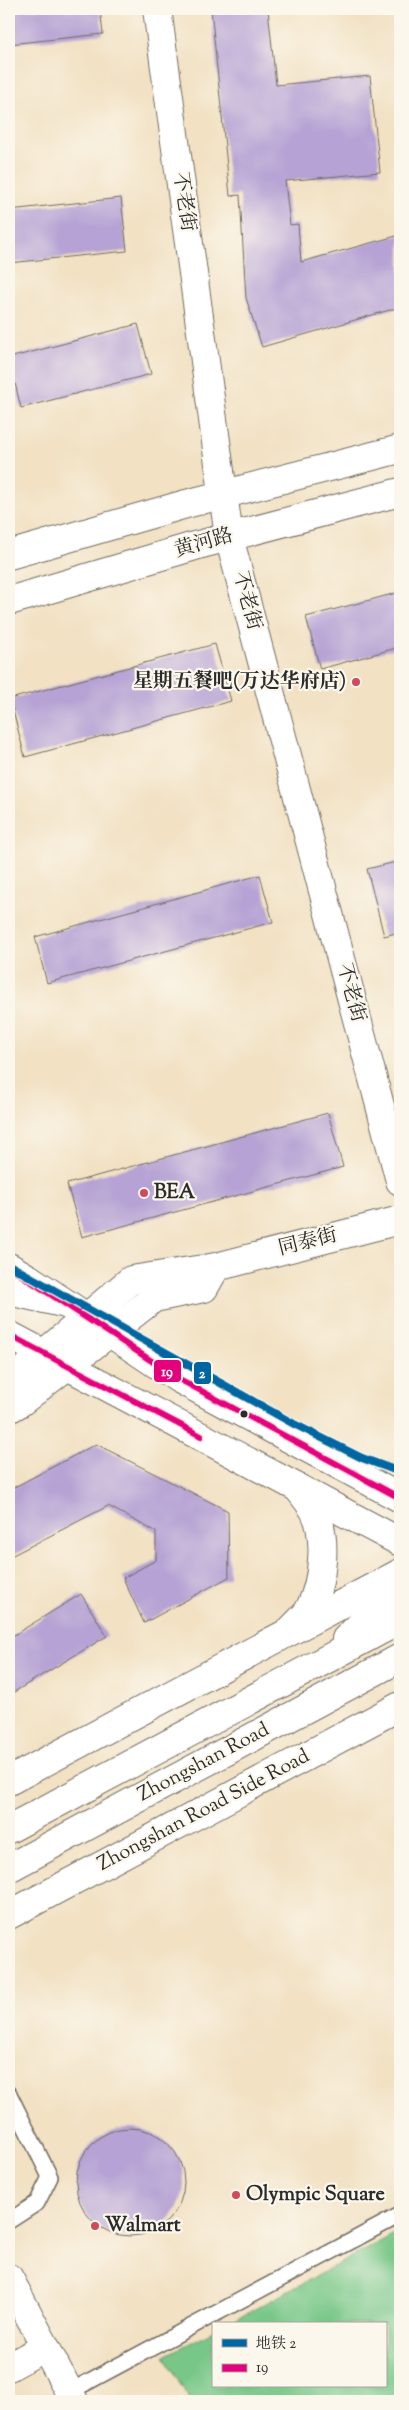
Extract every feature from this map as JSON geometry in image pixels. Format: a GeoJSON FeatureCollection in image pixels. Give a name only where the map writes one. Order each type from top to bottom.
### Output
{"type":"FeatureCollection","features":[{"type":"Feature","properties":{"kind":"main road","name":"不老街"},"geometry":{"type":"LineString","coordinates":[[157,9],[229,537],[400,1181]]}},
{"type":"Feature","properties":{"kind":"main road","name":"黄河路"},"geometry":{"type":"LineString","coordinates":[[9,555],[400,449]]}},
{"type":"Feature","properties":{"kind":"main road","name":"黄河路"},"geometry":{"type":"LineString","coordinates":[[9,601],[229,537],[400,492]]}},
{"type":"Feature","properties":{"kind":"main road","name":"同泰街"},"geometry":{"type":"LineString","coordinates":[[9,1383],[44,1353],[77,1310],[131,1280],[216,1267],[400,1220]]}},
{"type":"Feature","properties":{"kind":"main road"},"geometry":{"type":"LineString","coordinates":[[9,1267],[77,1310],[179,1379],[400,1498]]}},
{"type":"Feature","properties":{"kind":"main road"},"geometry":{"type":"LineString","coordinates":[[9,1409],[22,1402],[154,1298],[204,1288],[216,1267]]}},
{"type":"Feature","properties":{"kind":"main road"},"geometry":{"type":"LineString","coordinates":[[9,1291],[77,1310]]}},
{"type":"Feature","properties":{"kind":"main road"},"geometry":{"type":"LineString","coordinates":[[9,1335],[400,1542]]}},
{"type":"Feature","properties":{"kind":"main road"},"geometry":{"type":"LineString","coordinates":[[290,1631],[309,1609],[319,1587],[322,1560],[321,1537],[315,1511],[298,1488]]}},
{"type":"Feature","properties":{"kind":"main road"},"geometry":{"type":"LineString","coordinates":[[9,1781],[400,1572]]}},
{"type":"Feature","properties":{"kind":"main road"},"geometry":{"type":"LineString","coordinates":[[323,1661],[400,1586]]}},
{"type":"Feature","properties":{"kind":"main road","name":"Zhongshan Road"},"geometry":{"type":"LineString","coordinates":[[9,1830],[400,1620]]}},
{"type":"Feature","properties":{"kind":"main road","name":"Zhongshan Road"},"geometry":{"type":"LineString","coordinates":[[9,1868],[400,1658]]}},
{"type":"Feature","properties":{"kind":"main road","name":"Zhongshan Road Side Road"},"geometry":{"type":"LineString","coordinates":[[9,1915],[400,1706]]}},
{"type":"Feature","properties":{"kind":"main road"},"geometry":{"type":"LineString","coordinates":[[9,2278],[71,2396]]}},
{"type":"Feature","properties":{"kind":"main road"},"geometry":{"type":"LineString","coordinates":[[9,2367],[46,2348]]}},
{"type":"Feature","properties":{"kind":"lane"},"geometry":{"type":"LineString","coordinates":[[9,2094],[50,2177],[37,2203],[9,2221]]}},
{"type":"Feature","properties":{"kind":"lane"},"geometry":{"type":"LineString","coordinates":[[71,2396],[400,2214]]}},
{"type":"Feature","properties":{"kind":"green space"},"geometry":{"type":"Polygon","coordinates":[[[400,2231],[400,2401],[190,2401],[165,2356],[212,2332],[212,2388],[386,2388],[386,2322],[231,2322],[400,2231]]]}},
{"type":"Feature","properties":{"kind":"building"},"geometry":{"type":"Polygon","coordinates":[[[9,9],[100,9],[103,34],[9,44],[9,9]]]}},
{"type":"Feature","properties":{"kind":"building"},"geometry":{"type":"Polygon","coordinates":[[[211,9],[268,9],[276,85],[370,76],[380,172],[285,181],[290,225],[298,224],[301,262],[400,235],[400,307],[262,347],[246,298],[240,195],[230,196],[211,9]]]}},
{"type":"Feature","properties":{"kind":"building"},"geometry":{"type":"Polygon","coordinates":[[[121,198],[127,251],[9,263],[9,210],[121,198]]]}},
{"type":"Feature","properties":{"kind":"building"},"geometry":{"type":"Polygon","coordinates":[[[138,324],[151,374],[21,408],[9,358],[138,324]]]}},
{"type":"Feature","properties":{"kind":"building"},"geometry":{"type":"Polygon","coordinates":[[[400,592],[400,647],[320,669],[306,617],[400,592]]]}},
{"type":"Feature","properties":{"kind":"building"},"geometry":{"type":"Polygon","coordinates":[[[215,644],[231,701],[25,757],[10,699],[215,644]]]}},
{"type":"Feature","properties":{"kind":"building"},"geometry":{"type":"Polygon","coordinates":[[[400,861],[400,932],[384,936],[367,869],[400,861]]]}},
{"type":"Feature","properties":{"kind":"building"},"geometry":{"type":"Polygon","coordinates":[[[260,875],[273,922],[47,983],[35,937],[260,875]]]}},
{"type":"Feature","properties":{"kind":"building"},"geometry":{"type":"Polygon","coordinates":[[[328,1113],[343,1167],[82,1237],[67,1184],[328,1113]]]}},
{"type":"Feature","properties":{"kind":"building"},"geometry":{"type":"Polygon","coordinates":[[[96,1444],[228,1511],[229,1577],[144,1623],[123,1578],[156,1560],[156,1532],[108,1506],[9,1557],[9,1490],[96,1444]]]}},
{"type":"Feature","properties":{"kind":"building"},"geometry":{"type":"Polygon","coordinates":[[[81,1594],[107,1636],[9,1695],[9,1638],[81,1594]]]}},
{"type":"Feature","properties":{"kind":"building"},"geometry":{"type":"Polygon","coordinates":[[[130,2128],[151,2132],[168,2144],[180,2161],[184,2182],[180,2203],[168,2220],[151,2232],[130,2236],[109,2232],[92,2220],[80,2203],[76,2182],[80,2161],[92,2144],[109,2132],[130,2128]]]}},
{"type":"Feature","properties":{"kind":"metro line","name":"2"},"geometry":{"type":"LineString","coordinates":[[9,1265],[294,1424],[362,1458],[400,1472]]}},
{"type":"Feature","properties":{"kind":"transit line","name":"19"},"geometry":{"type":"LineString","coordinates":[[9,1267],[179,1379],[400,1498]]}},
{"type":"Feature","properties":{"kind":"transit line","name":"19"},"geometry":{"type":"LineString","coordinates":[[9,1335],[201,1436]]}},
{"type":"Feature","properties":{"kind":"place","name":"星期五餐吧(万达华府店)"},"geometry":{"type":"Point","coordinates":[356,682]}},
{"type":"Feature","properties":{"kind":"place","name":"BEA"},"geometry":{"type":"Point","coordinates":[144,1193]}},
{"type":"Feature","properties":{"kind":"place","name":"Olympic Square"},"geometry":{"type":"Point","coordinates":[236,2195]}},
{"type":"Feature","properties":{"kind":"place","name":"Walmart"},"geometry":{"type":"Point","coordinates":[95,2226]}}]}
